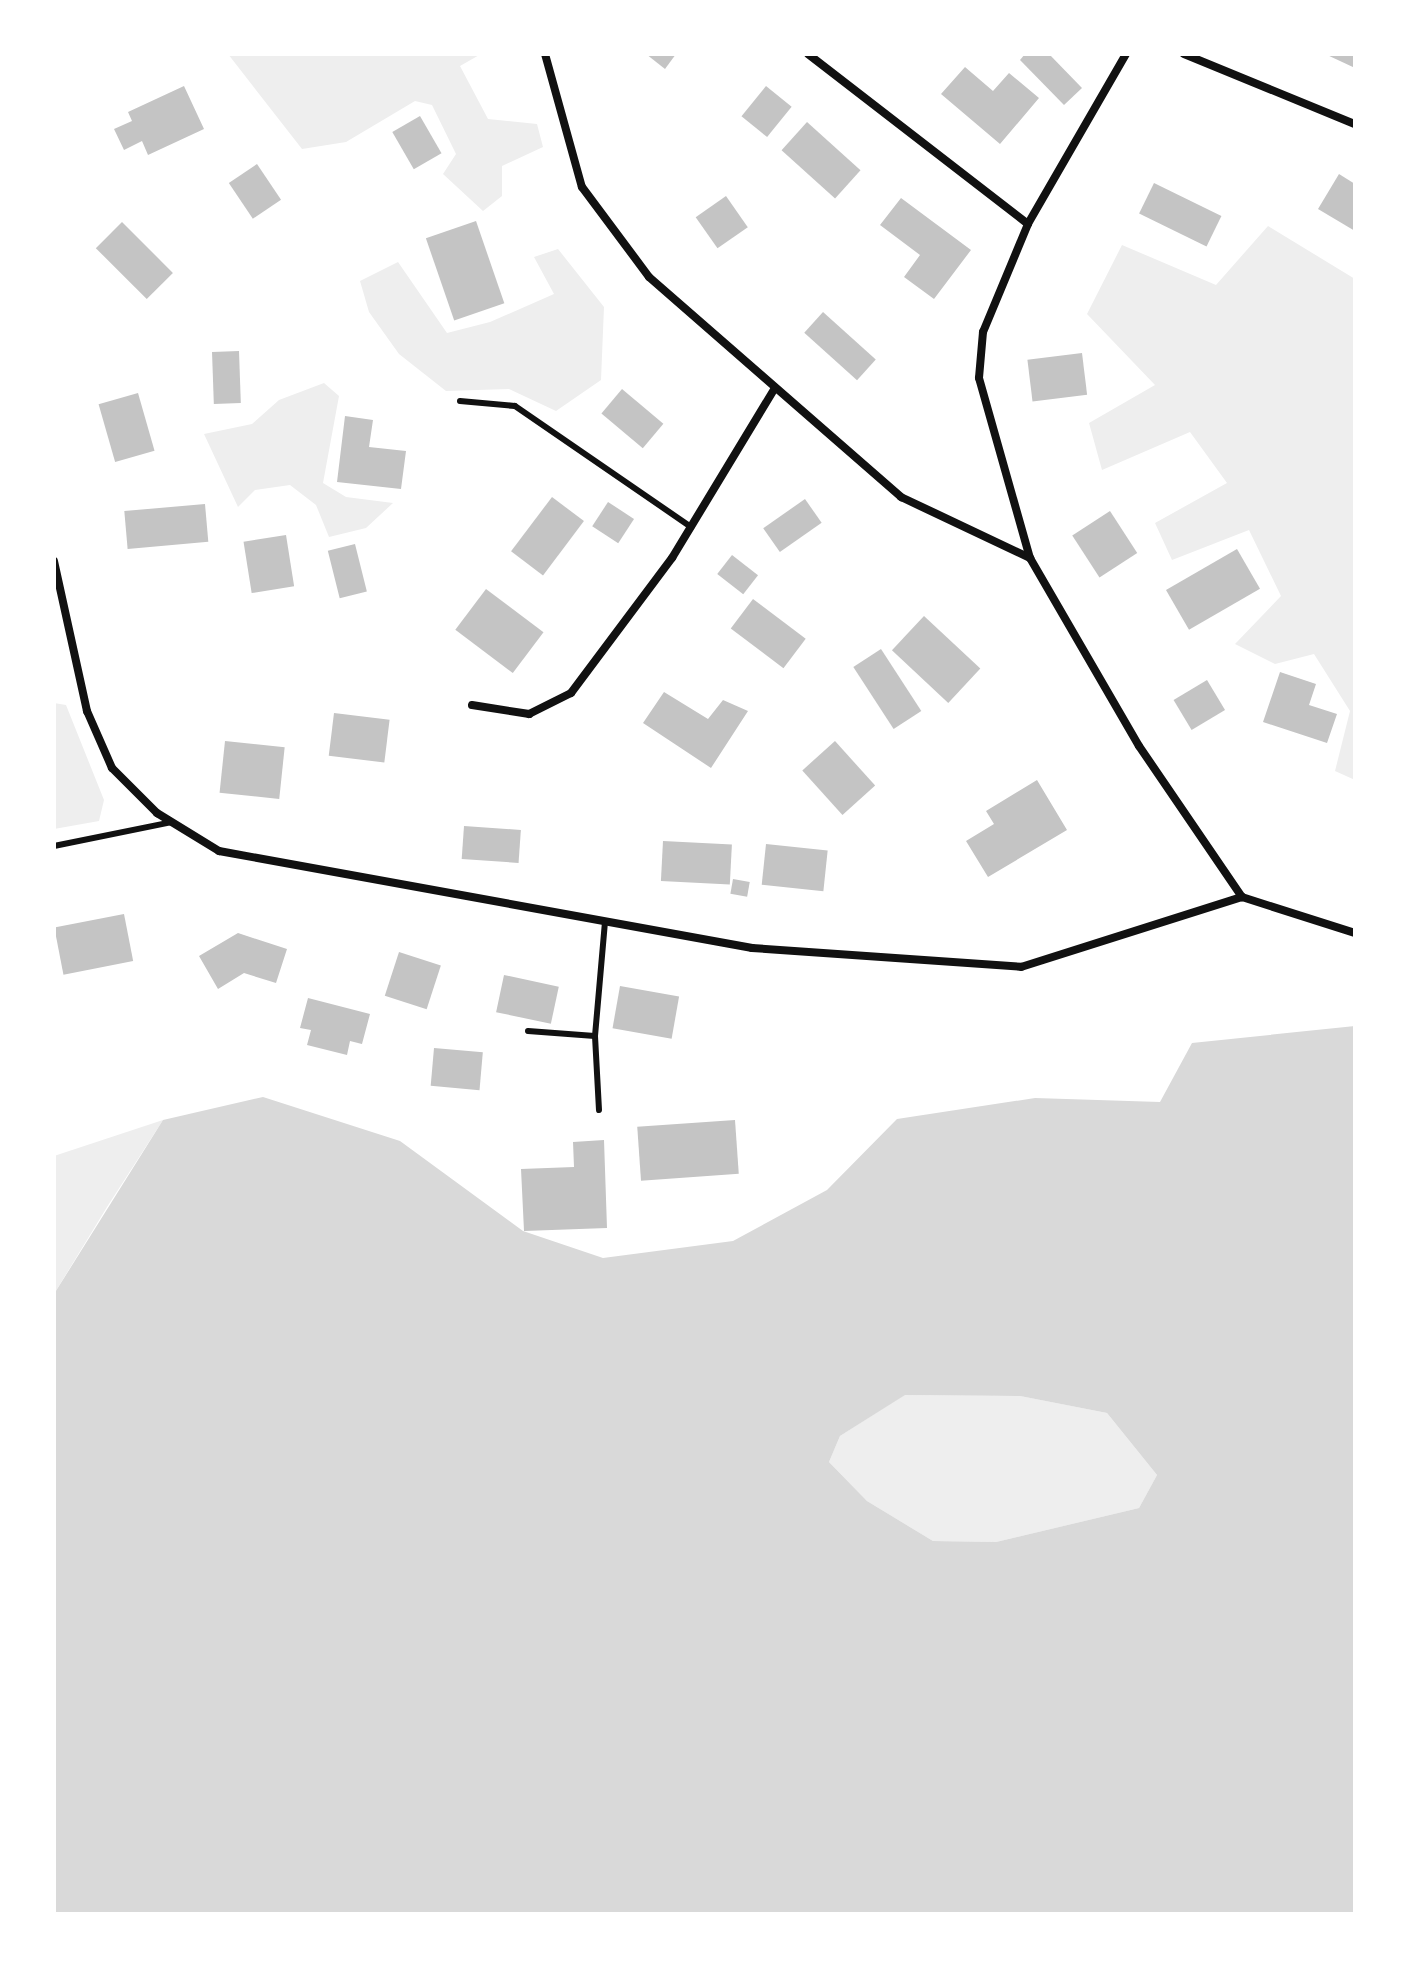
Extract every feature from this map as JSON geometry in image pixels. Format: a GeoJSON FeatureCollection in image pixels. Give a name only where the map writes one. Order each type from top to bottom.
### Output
{"type":"FeatureCollection","features":[{"type":"Feature","properties":{"kind":"street"},"geometry":{"type":"LineString","coordinates":[[545,54],[582,187],[649,277],[901,497],[1030,558]]}},
{"type":"Feature","properties":{"kind":"street"},"geometry":{"type":"LineString","coordinates":[[808,54],[1028,224]]}},
{"type":"Feature","properties":{"kind":"street"},"geometry":{"type":"LineString","coordinates":[[1126,54],[1028,224],[983,332],[979,378],[1030,558],[1139,746],[1242,897]]}},
{"type":"Feature","properties":{"kind":"street"},"geometry":{"type":"LineString","coordinates":[[1184,54],[1355,124]]}},
{"type":"Feature","properties":{"kind":"street"},"geometry":{"type":"LineString","coordinates":[[472,705],[529,714],[571,693],[691,527],[775,388]]}},
{"type":"Feature","properties":{"kind":"street"},"geometry":{"type":"LineString","coordinates":[[54,561],[87,711],[112,768],[172,822],[219,851],[752,948],[1021,967],[1242,897],[1355,933]]}},
{"type":"Feature","properties":{"kind":"lane"},"geometry":{"type":"LineString","coordinates":[[460,401],[515,406],[691,527]]}},
{"type":"Feature","properties":{"kind":"lane"},"geometry":{"type":"LineString","coordinates":[[54,846],[172,822]]}},
{"type":"Feature","properties":{"kind":"lane"},"geometry":{"type":"LineString","coordinates":[[599,1110],[595,1036],[605,921]]}},
{"type":"Feature","properties":{"kind":"lane"},"geometry":{"type":"LineString","coordinates":[[528,1031],[595,1036]]}},
{"type":"Feature","properties":{"kind":"shaded area"},"geometry":{"type":"Polygon","coordinates":[[[228,54],[481,54],[460,66],[488,119],[537,124],[543,147],[502,166],[502,196],[483,211],[443,174],[456,154],[432,105],[415,101],[346,142],[302,149],[228,54]]]}},
{"type":"Feature","properties":{"kind":"shaded area"},"geometry":{"type":"Polygon","coordinates":[[[1268,226],[1355,279],[1355,780],[1335,771],[1350,711],[1314,654],[1275,664],[1235,644],[1281,596],[1249,530],[1172,560],[1155,523],[1227,483],[1190,432],[1102,470],[1089,423],[1155,385],[1087,314],[1122,245],[1216,285],[1268,226]]]}},
{"type":"Feature","properties":{"kind":"shaded area"},"geometry":{"type":"Polygon","coordinates":[[[558,249],[604,307],[601,380],[556,411],[509,389],[446,391],[399,354],[369,312],[360,281],[398,262],[447,333],[490,322],[554,294],[534,257],[558,249]]]}},
{"type":"Feature","properties":{"kind":"shaded area"},"geometry":{"type":"Polygon","coordinates":[[[324,383],[339,396],[323,483],[346,497],[393,503],[366,528],[329,537],[316,505],[290,485],[255,490],[238,507],[204,434],[252,424],[279,400],[324,383]]]}},
{"type":"Feature","properties":{"kind":"shaded area"},"geometry":{"type":"Polygon","coordinates":[[[54,703],[66,705],[104,800],[99,821],[54,829],[54,703]]]}},
{"type":"Feature","properties":{"kind":"shaded area"},"geometry":{"type":"Polygon","coordinates":[[[1355,1026],[1355,1914],[54,1914],[54,1294],[163,1120],[263,1097],[400,1141],[523,1231],[603,1258],[733,1241],[827,1190],[897,1119],[1035,1098],[1160,1102],[1192,1043],[1355,1026]],[[905,1395],[840,1436],[829,1462],[867,1501],[933,1541],[996,1542],[1139,1508],[1157,1475],[1107,1413],[1020,1396],[905,1395]]]}},
{"type":"Feature","properties":{"kind":"shaded area"},"geometry":{"type":"Polygon","coordinates":[[[163,1120],[107,1207],[54,1294],[54,1156],[163,1120]]]}},
{"type":"Feature","properties":{"kind":"shaded area"},"geometry":{"type":"Polygon","coordinates":[[[904,1395],[1020,1396],[1107,1413],[1157,1475],[1139,1508],[996,1542],[933,1541],[867,1501],[829,1462],[840,1436],[904,1395]]]}},
{"type":"Feature","properties":{"kind":"building"},"geometry":{"type":"Polygon","coordinates":[[[646,54],[676,54],[665,69],[646,54]]]}},
{"type":"Feature","properties":{"kind":"building"},"geometry":{"type":"Polygon","coordinates":[[[1025,54],[1049,54],[1082,88],[1064,105],[1020,60],[1025,54]]]}},
{"type":"Feature","properties":{"kind":"building"},"geometry":{"type":"Polygon","coordinates":[[[1325,54],[1355,54],[1355,68],[1325,54]]]}},
{"type":"Feature","properties":{"kind":"building"},"geometry":{"type":"Polygon","coordinates":[[[965,67],[993,91],[1009,73],[1039,98],[1000,144],[941,94],[965,67]]]}},
{"type":"Feature","properties":{"kind":"building"},"geometry":{"type":"Polygon","coordinates":[[[184,86],[204,129],[148,155],[142,141],[124,150],[114,129],[132,121],[128,112],[184,86]]]}},
{"type":"Feature","properties":{"kind":"building"},"geometry":{"type":"Polygon","coordinates":[[[766,86],[792,107],[767,137],[741,116],[766,86]]]}},
{"type":"Feature","properties":{"kind":"building"},"geometry":{"type":"Polygon","coordinates":[[[420,116],[442,153],[414,169],[392,132],[420,116]]]}},
{"type":"Feature","properties":{"kind":"building"},"geometry":{"type":"Polygon","coordinates":[[[807,122],[861,170],[835,198],[782,150],[807,122]]]}},
{"type":"Feature","properties":{"kind":"building"},"geometry":{"type":"Polygon","coordinates":[[[257,164],[281,200],[253,219],[229,183],[257,164]]]}},
{"type":"Feature","properties":{"kind":"building"},"geometry":{"type":"Polygon","coordinates":[[[1339,174],[1355,184],[1355,231],[1318,209],[1339,174]]]}},
{"type":"Feature","properties":{"kind":"building"},"geometry":{"type":"Polygon","coordinates":[[[1154,183],[1221,216],[1207,246],[1139,214],[1154,183]]]}},
{"type":"Feature","properties":{"kind":"building"},"geometry":{"type":"Polygon","coordinates":[[[726,196],[748,227],[717,248],[696,217],[726,196]]]}},
{"type":"Feature","properties":{"kind":"building"},"geometry":{"type":"Polygon","coordinates":[[[901,198],[971,250],[934,299],[904,277],[920,255],[880,225],[901,198]]]}},
{"type":"Feature","properties":{"kind":"building"},"geometry":{"type":"Polygon","coordinates":[[[476,221],[504,303],[454,321],[426,238],[476,221]]]}},
{"type":"Feature","properties":{"kind":"building"},"geometry":{"type":"Polygon","coordinates":[[[122,222],[173,273],[147,299],[96,248],[122,222]]]}},
{"type":"Feature","properties":{"kind":"building"},"geometry":{"type":"Polygon","coordinates":[[[823,312],[876,360],[857,380],[804,333],[823,312]]]}},
{"type":"Feature","properties":{"kind":"building"},"geometry":{"type":"Polygon","coordinates":[[[239,351],[241,403],[214,404],[212,352],[239,351]]]}},
{"type":"Feature","properties":{"kind":"building"},"geometry":{"type":"Polygon","coordinates":[[[1082,353],[1087,395],[1033,401],[1027,360],[1082,353]]]}},
{"type":"Feature","properties":{"kind":"building"},"geometry":{"type":"Polygon","coordinates":[[[622,389],[663,424],[643,448],[601,414],[622,389]]]}},
{"type":"Feature","properties":{"kind":"building"},"geometry":{"type":"Polygon","coordinates":[[[138,393],[155,451],[115,462],[99,404],[138,393]]]}},
{"type":"Feature","properties":{"kind":"building"},"geometry":{"type":"Polygon","coordinates":[[[345,416],[373,420],[369,447],[406,451],[401,489],[337,482],[345,416]]]}},
{"type":"Feature","properties":{"kind":"building"},"geometry":{"type":"Polygon","coordinates":[[[552,497],[584,521],[543,575],[511,551],[552,497]]]}},
{"type":"Feature","properties":{"kind":"building"},"geometry":{"type":"Polygon","coordinates":[[[805,499],[822,523],[780,552],[763,528],[805,499]]]}},
{"type":"Feature","properties":{"kind":"building"},"geometry":{"type":"Polygon","coordinates":[[[608,502],[634,519],[618,543],[592,526],[608,502]]]}},
{"type":"Feature","properties":{"kind":"building"},"geometry":{"type":"Polygon","coordinates":[[[205,504],[208,542],[128,549],[124,511],[205,504]]]}},
{"type":"Feature","properties":{"kind":"building"},"geometry":{"type":"Polygon","coordinates":[[[1110,511],[1137,553],[1099,577],[1072,536],[1110,511]]]}},
{"type":"Feature","properties":{"kind":"building"},"geometry":{"type":"Polygon","coordinates":[[[286,535],[294,586],[252,593],[244,542],[286,535]]]}},
{"type":"Feature","properties":{"kind":"building"},"geometry":{"type":"Polygon","coordinates":[[[355,544],[367,592],[340,598],[328,551],[355,544]]]}},
{"type":"Feature","properties":{"kind":"building"},"geometry":{"type":"Polygon","coordinates":[[[1237,549],[1260,589],[1189,630],[1166,590],[1237,549]]]}},
{"type":"Feature","properties":{"kind":"building"},"geometry":{"type":"Polygon","coordinates":[[[732,555],[758,575],[743,594],[717,574],[732,555]]]}},
{"type":"Feature","properties":{"kind":"building"},"geometry":{"type":"Polygon","coordinates":[[[486,589],[544,632],[513,673],[455,630],[486,589]]]}},
{"type":"Feature","properties":{"kind":"building"},"geometry":{"type":"Polygon","coordinates":[[[753,599],[806,639],[783,668],[731,629],[753,599]]]}},
{"type":"Feature","properties":{"kind":"building"},"geometry":{"type":"Polygon","coordinates":[[[924,616],[980,669],[948,703],[892,650],[924,616]]]}},
{"type":"Feature","properties":{"kind":"building"},"geometry":{"type":"Polygon","coordinates":[[[881,649],[921,711],[894,729],[853,667],[881,649]]]}},
{"type":"Feature","properties":{"kind":"building"},"geometry":{"type":"Polygon","coordinates":[[[1280,672],[1316,684],[1309,705],[1337,714],[1327,743],[1263,722],[1280,672]]]}},
{"type":"Feature","properties":{"kind":"building"},"geometry":{"type":"Polygon","coordinates":[[[1207,680],[1225,710],[1192,730],[1174,700],[1207,680]]]}},
{"type":"Feature","properties":{"kind":"building"},"geometry":{"type":"Polygon","coordinates":[[[664,692],[708,719],[723,700],[748,711],[711,768],[643,723],[664,692]]]}},
{"type":"Feature","properties":{"kind":"building"},"geometry":{"type":"Polygon","coordinates":[[[334,713],[390,720],[384,763],[329,756],[334,713]]]}},
{"type":"Feature","properties":{"kind":"building"},"geometry":{"type":"Polygon","coordinates":[[[225,741],[285,747],[279,799],[220,793],[225,741]]]}},
{"type":"Feature","properties":{"kind":"building"},"geometry":{"type":"Polygon","coordinates":[[[835,741],[875,786],[842,815],[802,770],[835,741]]]}},
{"type":"Feature","properties":{"kind":"building"},"geometry":{"type":"Polygon","coordinates":[[[1037,780],[1067,830],[988,877],[966,841],[994,824],[986,811],[1037,780]]]}},
{"type":"Feature","properties":{"kind":"building"},"geometry":{"type":"Polygon","coordinates":[[[464,826],[521,830],[519,863],[462,859],[464,826]]]}},
{"type":"Feature","properties":{"kind":"building"},"geometry":{"type":"Polygon","coordinates":[[[663,841],[732,845],[730,885],[661,881],[663,841]]]}},
{"type":"Feature","properties":{"kind":"building"},"geometry":{"type":"Polygon","coordinates":[[[766,844],[828,850],[823,891],[762,885],[766,844]]]}},
{"type":"Feature","properties":{"kind":"building"},"geometry":{"type":"Polygon","coordinates":[[[733,879],[750,882],[747,897],[730,894],[733,879]]]}},
{"type":"Feature","properties":{"kind":"building"},"geometry":{"type":"Polygon","coordinates":[[[124,914],[133,961],[63,975],[54,928],[124,914]]]}},
{"type":"Feature","properties":{"kind":"building"},"geometry":{"type":"Polygon","coordinates":[[[238,933],[287,949],[276,983],[244,973],[218,989],[199,956],[238,933]]]}},
{"type":"Feature","properties":{"kind":"building"},"geometry":{"type":"Polygon","coordinates":[[[399,952],[441,966],[427,1009],[385,996],[399,952]]]}},
{"type":"Feature","properties":{"kind":"building"},"geometry":{"type":"Polygon","coordinates":[[[504,975],[559,987],[551,1024],[496,1012],[504,975]]]}},
{"type":"Feature","properties":{"kind":"building"},"geometry":{"type":"Polygon","coordinates":[[[620,986],[679,996],[672,1039],[613,1028],[620,986]]]}},
{"type":"Feature","properties":{"kind":"building"},"geometry":{"type":"Polygon","coordinates":[[[308,998],[370,1014],[362,1044],[350,1041],[347,1055],[307,1045],[311,1030],[300,1028],[308,998]]]}},
{"type":"Feature","properties":{"kind":"building"},"geometry":{"type":"Polygon","coordinates":[[[434,1048],[483,1052],[480,1090],[431,1086],[434,1048]]]}},
{"type":"Feature","properties":{"kind":"building"},"geometry":{"type":"Polygon","coordinates":[[[735,1120],[739,1174],[641,1181],[637,1127],[735,1120]]]}},
{"type":"Feature","properties":{"kind":"building"},"geometry":{"type":"Polygon","coordinates":[[[604,1140],[607,1228],[524,1231],[521,1169],[574,1167],[573,1142],[604,1140]]]}}]}
